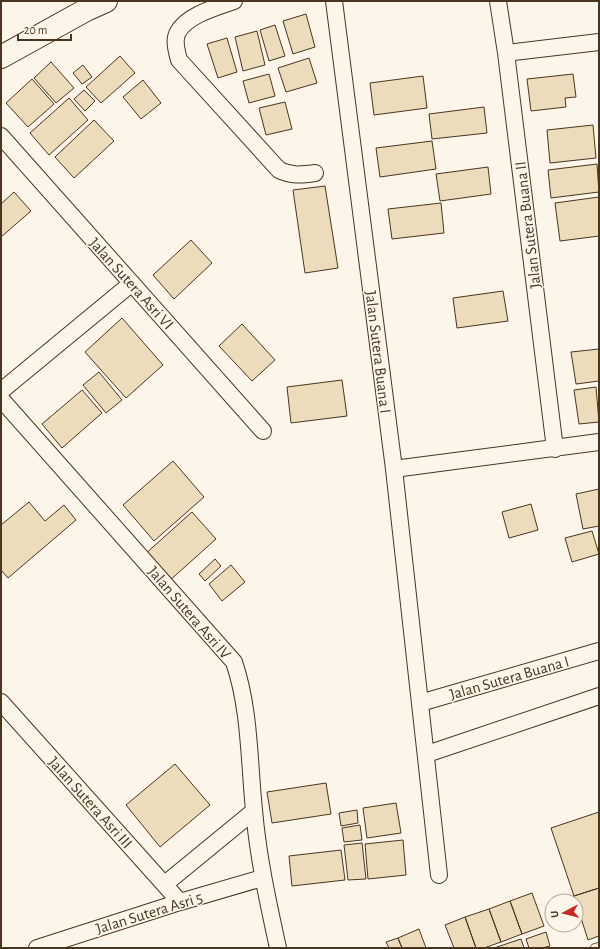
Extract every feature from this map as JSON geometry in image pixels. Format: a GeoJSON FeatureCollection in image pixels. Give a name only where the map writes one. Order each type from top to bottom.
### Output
{"type":"FeatureCollection","features":[{"type":"Feature","properties":{"kind":"street"},"geometry":{"type":"LineString","coordinates":[[1,58],[86,10],[106,1]]}},
{"type":"Feature","properties":{"kind":"street"},"geometry":{"type":"LineString","coordinates":[[234,1],[209,9],[191,19],[178,32],[176,47],[179,60],[279,170],[288,175],[299,176],[315,173]]}},
{"type":"Feature","properties":{"kind":"street","name":"Jalan Sutera Buana I"},"geometry":{"type":"LineString","coordinates":[[334,1],[394,469],[427,754],[439,874]]}},
{"type":"Feature","properties":{"kind":"street","name":"Jalan Sutera Buana II"},"geometry":{"type":"LineString","coordinates":[[498,1],[506,53],[555,449]]}},
{"type":"Feature","properties":{"kind":"street"},"geometry":{"type":"LineString","coordinates":[[506,53],[599,42]]}},
{"type":"Feature","properties":{"kind":"street","name":"Jalan Sutera Asri VI"},"geometry":{"type":"LineString","coordinates":[[1,136],[263,431]]}},
{"type":"Feature","properties":{"kind":"street"},"geometry":{"type":"LineString","coordinates":[[1,391],[132,283]]}},
{"type":"Feature","properties":{"kind":"street","name":"Jalan Sutera Asri IV"},"geometry":{"type":"LineString","coordinates":[[1,399],[234,662],[244,699],[254,812],[262,878],[278,948]]}},
{"type":"Feature","properties":{"kind":"street"},"geometry":{"type":"LineString","coordinates":[[394,469],[599,442]]}},
{"type":"Feature","properties":{"kind":"street","name":"Jalan Sutera Buana I"},"geometry":{"type":"LineString","coordinates":[[420,703],[599,651]]}},
{"type":"Feature","properties":{"kind":"street"},"geometry":{"type":"LineString","coordinates":[[427,754],[599,696]]}},
{"type":"Feature","properties":{"kind":"street","name":"Jalan Sutera Asri III"},"geometry":{"type":"LineString","coordinates":[[1,702],[180,902]]}},
{"type":"Feature","properties":{"kind":"street"},"geometry":{"type":"LineString","coordinates":[[165,884],[254,812]]}},
{"type":"Feature","properties":{"kind":"street","name":"Jalan Sutera Asri 5"},"geometry":{"type":"LineString","coordinates":[[37,948],[180,902],[262,878]]}},
{"type":"Feature","properties":{"kind":"lane"},"geometry":{"type":"LineString","coordinates":[[595,948],[599,947]]}},
{"type":"Feature","properties":{"kind":"building"},"geometry":{"type":"Polygon","coordinates":[[[306,14],[315,47],[293,54],[283,21],[306,14]]]}},
{"type":"Feature","properties":{"kind":"building"},"geometry":{"type":"Polygon","coordinates":[[[275,25],[285,56],[269,61],[260,30],[275,25]]]}},
{"type":"Feature","properties":{"kind":"building"},"geometry":{"type":"Polygon","coordinates":[[[257,31],[265,65],[243,71],[235,37],[257,31]]]}},
{"type":"Feature","properties":{"kind":"building"},"geometry":{"type":"Polygon","coordinates":[[[227,38],[237,72],[218,78],[207,44],[227,38]]]}},
{"type":"Feature","properties":{"kind":"building"},"geometry":{"type":"Polygon","coordinates":[[[120,56],[135,73],[101,103],[86,87],[120,56]]]}},
{"type":"Feature","properties":{"kind":"building"},"geometry":{"type":"Polygon","coordinates":[[[309,58],[317,83],[286,92],[278,68],[309,58]]]}},
{"type":"Feature","properties":{"kind":"building"},"geometry":{"type":"Polygon","coordinates":[[[51,62],[74,88],[56,103],[34,78],[51,62]]]}},
{"type":"Feature","properties":{"kind":"building"},"geometry":{"type":"Polygon","coordinates":[[[83,65],[92,77],[82,84],[73,73],[83,65]]]}},
{"type":"Feature","properties":{"kind":"building"},"geometry":{"type":"Polygon","coordinates":[[[269,74],[275,96],[249,103],[243,81],[269,74]]]}},
{"type":"Feature","properties":{"kind":"building"},"geometry":{"type":"Polygon","coordinates":[[[573,74],[576,97],[565,98],[566,107],[531,111],[527,79],[573,74]]]}},
{"type":"Feature","properties":{"kind":"building"},"geometry":{"type":"Polygon","coordinates":[[[423,76],[427,108],[374,115],[370,83],[423,76]]]}},
{"type":"Feature","properties":{"kind":"building"},"geometry":{"type":"Polygon","coordinates":[[[32,79],[54,104],[28,127],[6,103],[32,79]]]}},
{"type":"Feature","properties":{"kind":"building"},"geometry":{"type":"Polygon","coordinates":[[[143,80],[161,103],[141,119],[123,97],[143,80]]]}},
{"type":"Feature","properties":{"kind":"building"},"geometry":{"type":"Polygon","coordinates":[[[84,90],[95,101],[85,111],[74,99],[84,90]]]}},
{"type":"Feature","properties":{"kind":"building"},"geometry":{"type":"Polygon","coordinates":[[[69,98],[88,120],[49,155],[30,133],[69,98]]]}},
{"type":"Feature","properties":{"kind":"building"},"geometry":{"type":"Polygon","coordinates":[[[285,102],[292,129],[266,135],[259,108],[285,102]]]}},
{"type":"Feature","properties":{"kind":"building"},"geometry":{"type":"Polygon","coordinates":[[[484,107],[487,133],[432,139],[429,114],[484,107]]]}},
{"type":"Feature","properties":{"kind":"building"},"geometry":{"type":"Polygon","coordinates":[[[94,120],[114,141],[74,178],[55,157],[94,120]]]}},
{"type":"Feature","properties":{"kind":"building"},"geometry":{"type":"Polygon","coordinates":[[[593,125],[596,158],[550,163],[547,130],[593,125]]]}},
{"type":"Feature","properties":{"kind":"building"},"geometry":{"type":"Polygon","coordinates":[[[432,141],[436,169],[380,177],[376,148],[432,141]]]}},
{"type":"Feature","properties":{"kind":"building"},"geometry":{"type":"Polygon","coordinates":[[[597,164],[599,192],[551,198],[548,170],[597,164]]]}},
{"type":"Feature","properties":{"kind":"building"},"geometry":{"type":"Polygon","coordinates":[[[488,167],[491,194],[440,201],[436,174],[488,167]]]}},
{"type":"Feature","properties":{"kind":"building"},"geometry":{"type":"Polygon","coordinates":[[[325,186],[338,268],[305,273],[293,190],[325,186]]]}},
{"type":"Feature","properties":{"kind":"building"},"geometry":{"type":"Polygon","coordinates":[[[14,192],[31,211],[1,237],[1,204],[14,192]]]}},
{"type":"Feature","properties":{"kind":"building"},"geometry":{"type":"Polygon","coordinates":[[[599,197],[599,236],[560,241],[555,203],[599,197]]]}},
{"type":"Feature","properties":{"kind":"building"},"geometry":{"type":"Polygon","coordinates":[[[441,203],[444,233],[392,239],[388,209],[441,203]]]}},
{"type":"Feature","properties":{"kind":"building"},"geometry":{"type":"Polygon","coordinates":[[[191,240],[212,263],[174,299],[153,275],[191,240]]]}},
{"type":"Feature","properties":{"kind":"building"},"geometry":{"type":"Polygon","coordinates":[[[503,291],[508,321],[457,328],[453,298],[503,291]]]}},
{"type":"Feature","properties":{"kind":"building"},"geometry":{"type":"Polygon","coordinates":[[[122,318],[163,365],[126,398],[85,352],[122,318]]]}},
{"type":"Feature","properties":{"kind":"building"},"geometry":{"type":"Polygon","coordinates":[[[242,324],[275,360],[252,381],[219,346],[242,324]]]}},
{"type":"Feature","properties":{"kind":"building"},"geometry":{"type":"Polygon","coordinates":[[[599,349],[599,381],[576,384],[571,352],[599,349]]]}},
{"type":"Feature","properties":{"kind":"building"},"geometry":{"type":"Polygon","coordinates":[[[99,372],[122,400],[106,413],[83,385],[99,372]]]}},
{"type":"Feature","properties":{"kind":"building"},"geometry":{"type":"Polygon","coordinates":[[[342,380],[347,416],[291,423],[287,387],[342,380]]]}},
{"type":"Feature","properties":{"kind":"building"},"geometry":{"type":"Polygon","coordinates":[[[596,387],[599,422],[579,424],[574,390],[596,387]]]}},
{"type":"Feature","properties":{"kind":"building"},"geometry":{"type":"Polygon","coordinates":[[[82,390],[102,413],[62,448],[42,424],[82,390]]]}},
{"type":"Feature","properties":{"kind":"building"},"geometry":{"type":"Polygon","coordinates":[[[173,461],[204,497],[154,541],[123,505],[173,461]]]}},
{"type":"Feature","properties":{"kind":"building"},"geometry":{"type":"Polygon","coordinates":[[[599,489],[599,526],[583,529],[576,494],[599,489]]]}},
{"type":"Feature","properties":{"kind":"building"},"geometry":{"type":"Polygon","coordinates":[[[29,502],[45,521],[64,505],[76,520],[8,578],[1,570],[1,525],[29,502]]]}},
{"type":"Feature","properties":{"kind":"building"},"geometry":{"type":"Polygon","coordinates":[[[531,504],[538,530],[509,538],[502,512],[531,504]]]}},
{"type":"Feature","properties":{"kind":"building"},"geometry":{"type":"Polygon","coordinates":[[[192,512],[216,539],[168,582],[144,555],[192,512]]]}},
{"type":"Feature","properties":{"kind":"building"},"geometry":{"type":"Polygon","coordinates":[[[592,531],[599,554],[572,562],[565,538],[592,531]]]}},
{"type":"Feature","properties":{"kind":"building"},"geometry":{"type":"Polygon","coordinates":[[[215,559],[221,566],[205,581],[199,574],[215,559]]]}},
{"type":"Feature","properties":{"kind":"building"},"geometry":{"type":"Polygon","coordinates":[[[231,565],[245,582],[222,601],[209,584],[231,565]]]}},
{"type":"Feature","properties":{"kind":"building"},"geometry":{"type":"Polygon","coordinates":[[[175,764],[210,805],[160,847],[126,805],[175,764]]]}},
{"type":"Feature","properties":{"kind":"building"},"geometry":{"type":"Polygon","coordinates":[[[326,783],[331,814],[272,823],[267,792],[326,783]]]}},
{"type":"Feature","properties":{"kind":"building"},"geometry":{"type":"Polygon","coordinates":[[[396,803],[401,833],[367,838],[363,808],[396,803]]]}},
{"type":"Feature","properties":{"kind":"building"},"geometry":{"type":"Polygon","coordinates":[[[357,810],[358,823],[341,826],[339,813],[357,810]]]}},
{"type":"Feature","properties":{"kind":"building"},"geometry":{"type":"Polygon","coordinates":[[[599,812],[599,888],[583,893],[573,893],[551,828],[599,812]]]}},
{"type":"Feature","properties":{"kind":"building"},"geometry":{"type":"Polygon","coordinates":[[[360,825],[362,840],[344,842],[342,828],[360,825]]]}},
{"type":"Feature","properties":{"kind":"building"},"geometry":{"type":"Polygon","coordinates":[[[403,840],[406,875],[368,879],[365,844],[403,840]]]}},
{"type":"Feature","properties":{"kind":"building"},"geometry":{"type":"Polygon","coordinates":[[[362,843],[366,879],[348,880],[344,845],[362,843]]]}},
{"type":"Feature","properties":{"kind":"building"},"geometry":{"type":"Polygon","coordinates":[[[341,850],[345,880],[292,886],[289,856],[341,850]]]}},
{"type":"Feature","properties":{"kind":"building"},"geometry":{"type":"Polygon","coordinates":[[[599,888],[599,936],[588,940],[584,927],[583,893],[599,888]]]}},
{"type":"Feature","properties":{"kind":"building"},"geometry":{"type":"Polygon","coordinates":[[[532,893],[544,926],[522,934],[510,901],[532,893]]]}},
{"type":"Feature","properties":{"kind":"building"},"geometry":{"type":"Polygon","coordinates":[[[510,901],[522,934],[501,942],[489,909],[510,901]]]}},
{"type":"Feature","properties":{"kind":"building"},"geometry":{"type":"Polygon","coordinates":[[[489,909],[501,942],[484,948],[476,948],[465,917],[489,909]]]}},
{"type":"Feature","properties":{"kind":"building"},"geometry":{"type":"Polygon","coordinates":[[[465,917],[476,948],[454,948],[445,925],[465,917]]]}},
{"type":"Feature","properties":{"kind":"building"},"geometry":{"type":"Polygon","coordinates":[[[419,929],[426,948],[402,948],[398,938],[419,929]]]}},
{"type":"Feature","properties":{"kind":"building"},"geometry":{"type":"Polygon","coordinates":[[[546,933],[550,946],[542,948],[529,948],[526,939],[546,933]]]}},
{"type":"Feature","properties":{"kind":"building"},"geometry":{"type":"Polygon","coordinates":[[[398,938],[402,948],[389,948],[386,942],[398,938]]]}},
{"type":"Feature","properties":{"kind":"building"},"geometry":{"type":"Polygon","coordinates":[[[521,939],[524,948],[494,948],[521,939]]]}}]}
